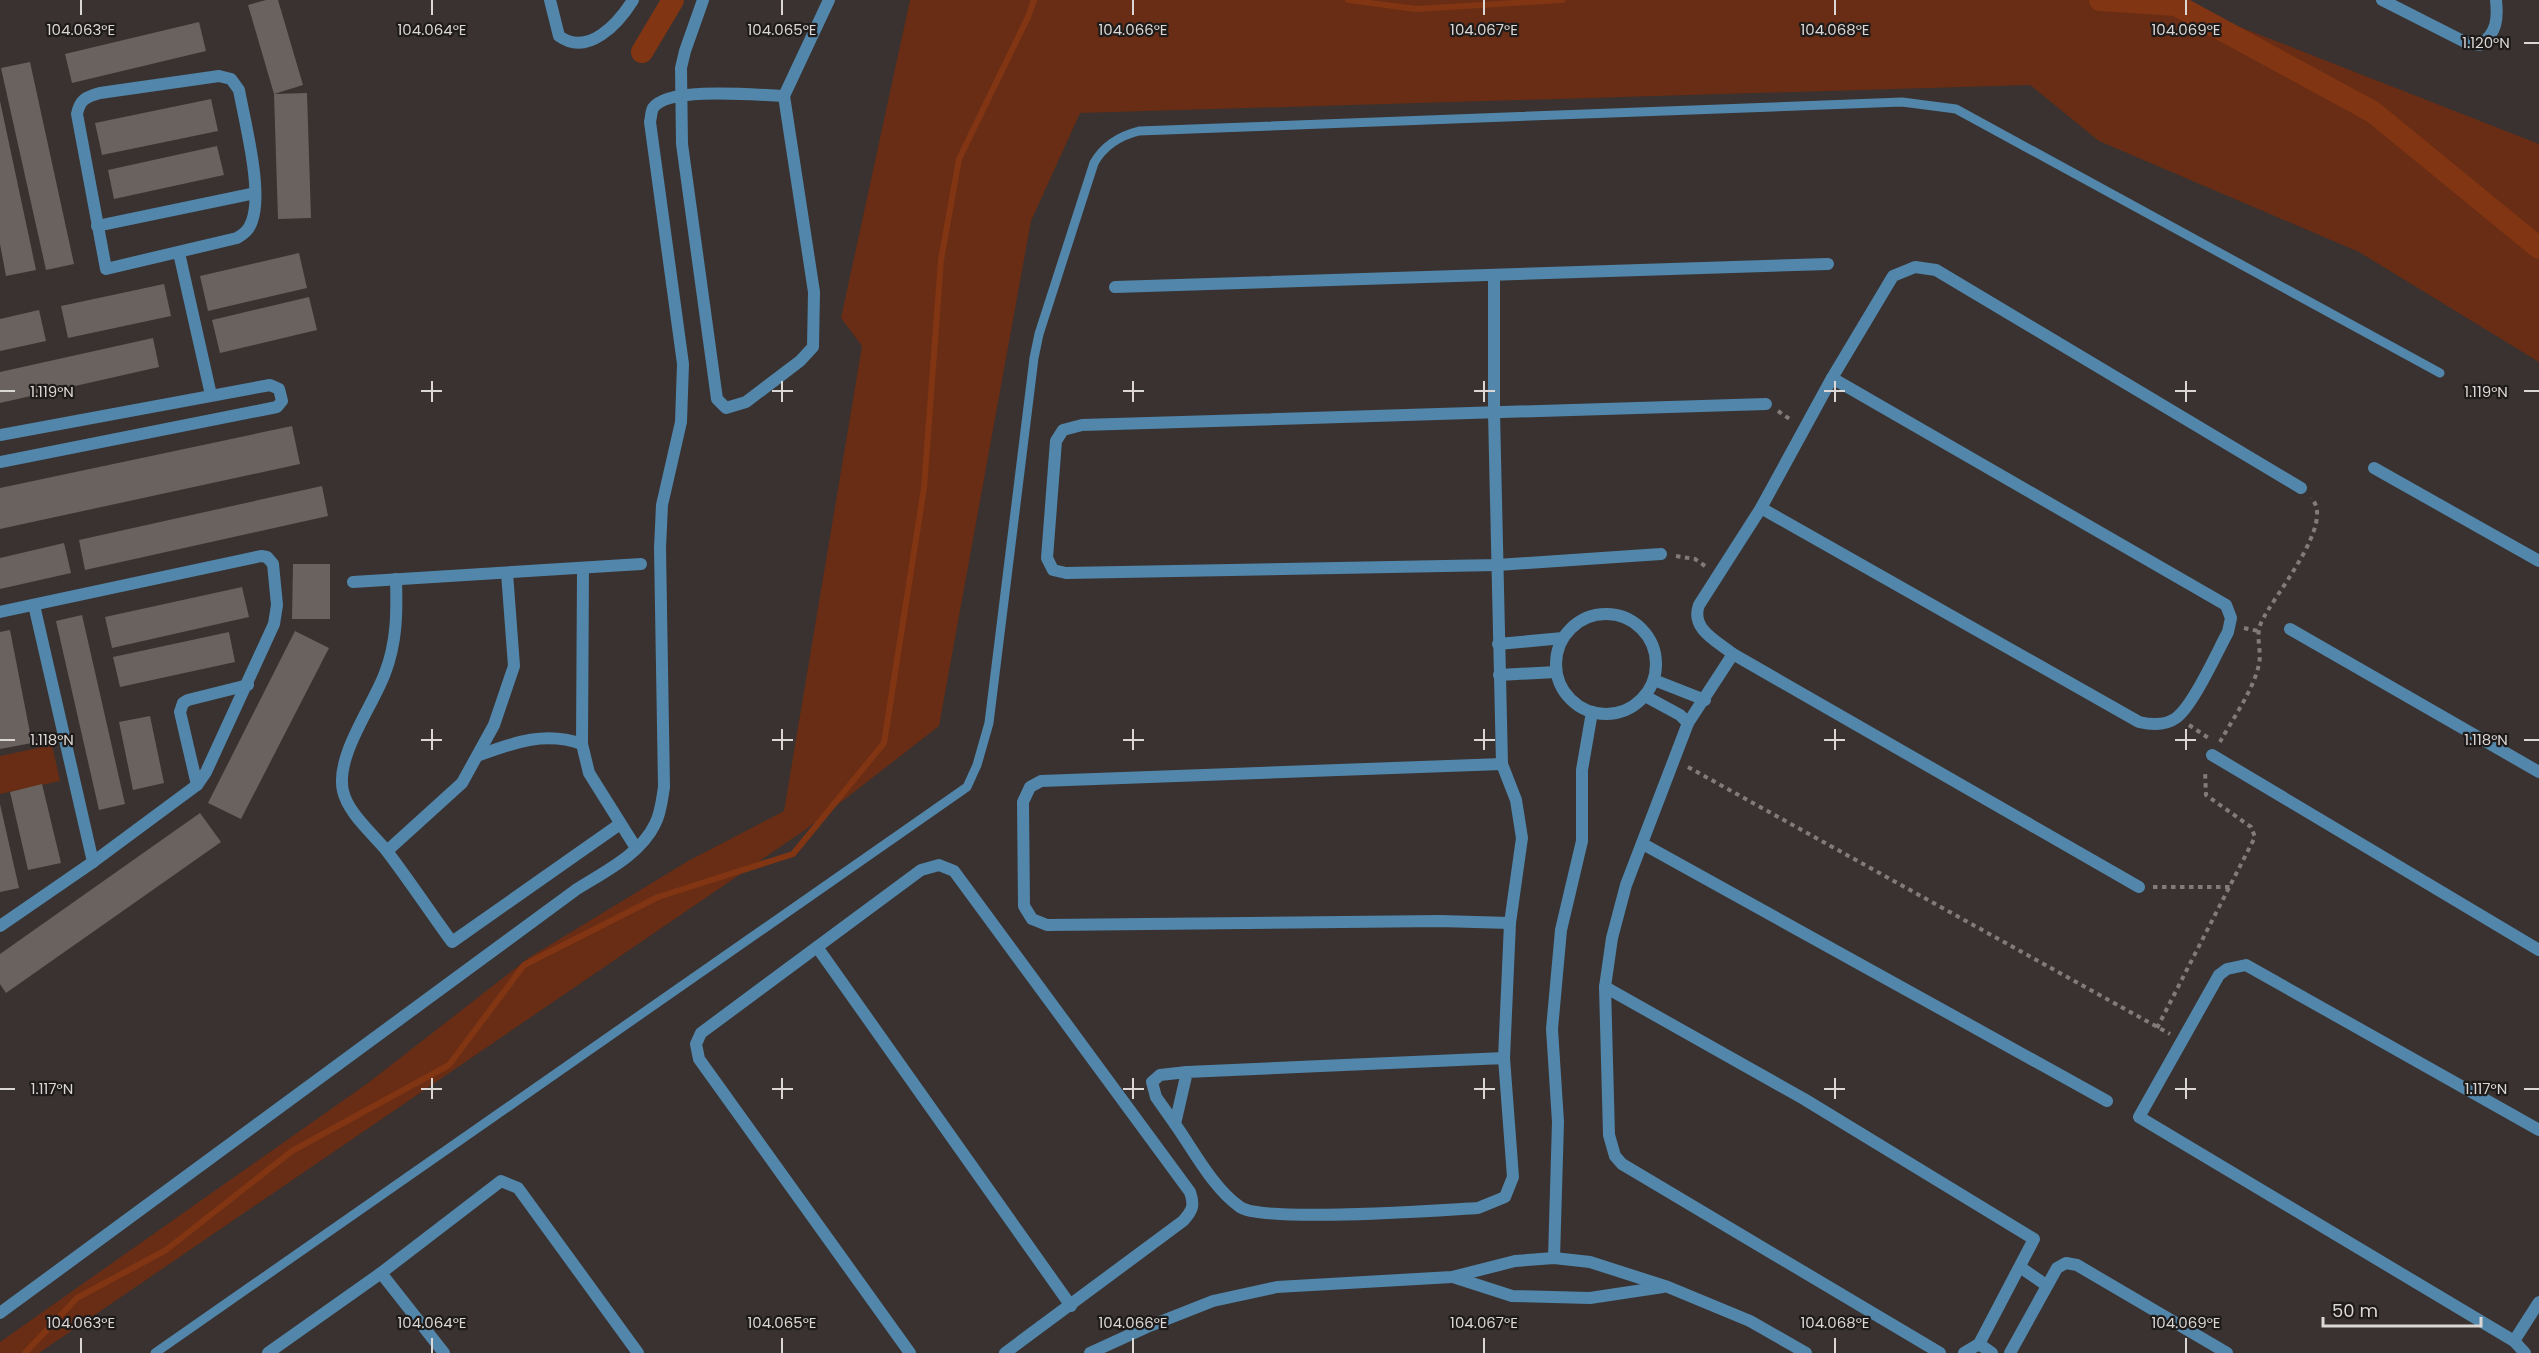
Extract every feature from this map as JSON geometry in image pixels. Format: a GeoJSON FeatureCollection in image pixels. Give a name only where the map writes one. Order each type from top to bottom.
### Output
{"type":"FeatureCollection","features":[{"type":"Feature","properties":{"kind":"street"},"geometry":{"type":"LineString","coordinates":[[550,0],[559,36],[569,43],[583,44],[599,36],[621,19],[633,0]]}},
{"type":"Feature","properties":{"kind":"street"},"geometry":{"type":"LineString","coordinates":[[703,0],[681,68],[684,95],[682,144],[717,399],[726,408],[746,402],[800,362],[813,347],[814,292],[784,96],[829,0]]}},
{"type":"Feature","properties":{"kind":"street"},"geometry":{"type":"LineString","coordinates":[[2382,0],[2398,4],[2465,42],[2480,45],[2489,39],[2496,27],[2496,0]]}},
{"type":"Feature","properties":{"kind":"street"},"geometry":{"type":"LineString","coordinates":[[219,76],[231,79],[239,90],[255,193],[253,219],[243,234],[179,253],[106,269],[97,226],[77,114],[79,104],[86,97],[100,93],[219,76]]}},
{"type":"Feature","properties":{"kind":"street"},"geometry":{"type":"LineString","coordinates":[[0,1313],[636,848],[656,823],[664,787],[660,548],[662,505],[681,422],[684,364],[651,122],[653,109],[663,100],[684,95],[784,96]]}},
{"type":"Feature","properties":{"kind":"street"},"geometry":{"type":"LineString","coordinates":[[97,226],[255,193]]}},
{"type":"Feature","properties":{"kind":"street"},"geometry":{"type":"LineString","coordinates":[[179,253],[211,395]]}},
{"type":"Feature","properties":{"kind":"street"},"geometry":{"type":"LineString","coordinates":[[1115,287],[1828,264]]}},
{"type":"Feature","properties":{"kind":"street"},"geometry":{"type":"LineString","coordinates":[[2139,887],[1733,654],[1697,622],[1699,605],[1761,508],[1832,378],[1893,276],[1904,270],[1925,267],[1936,270],[2301,488]]}},
{"type":"Feature","properties":{"kind":"street"},"geometry":{"type":"LineString","coordinates":[[1494,275],[1494,412],[1502,764],[1516,800],[1522,838],[1510,923],[1504,1058],[1513,1177],[1505,1197],[1487,1207],[1284,1215],[1249,1212],[1232,1200],[1218,1185],[1156,1097],[1152,1082],[1160,1075],[1186,1072],[1504,1058]]}},
{"type":"Feature","properties":{"kind":"street"},"geometry":{"type":"LineString","coordinates":[[1761,508],[2139,722],[2152,725],[2177,718],[2186,709],[2228,632],[2231,618],[2226,605],[1832,378]]}},
{"type":"Feature","properties":{"kind":"street"},"geometry":{"type":"LineString","coordinates":[[0,435],[274,385],[279,389],[282,400],[277,407],[218,421],[0,462]]}},
{"type":"Feature","properties":{"kind":"street"},"geometry":{"type":"LineString","coordinates":[[1661,554],[1498,565],[1066,573],[1053,570],[1047,558],[1056,441],[1063,430],[1068,427],[1766,404]]}},
{"type":"Feature","properties":{"kind":"street"},"geometry":{"type":"LineString","coordinates":[[2374,468],[2539,561]]}},
{"type":"Feature","properties":{"kind":"street"},"geometry":{"type":"LineString","coordinates":[[0,612],[264,556],[273,564],[276,614],[248,685],[206,772],[196,785],[93,862],[0,926]]}},
{"type":"Feature","properties":{"kind":"street"},"geometry":{"type":"LineString","coordinates":[[353,582],[641,564]]}},
{"type":"Feature","properties":{"kind":"street"},"geometry":{"type":"LineString","coordinates":[[583,568],[582,744],[590,773],[636,848]]}},
{"type":"Feature","properties":{"kind":"street"},"geometry":{"type":"LineString","coordinates":[[387,851],[462,783],[480,755],[494,725],[514,666],[507,573]]}},
{"type":"Feature","properties":{"kind":"street"},"geometry":{"type":"LineString","coordinates":[[396,579],[397,626],[385,672],[345,760],[342,779],[348,803],[387,851],[452,942],[620,824]]}},
{"type":"Feature","properties":{"kind":"street"},"geometry":{"type":"LineString","coordinates":[[34,605],[93,862]]}},
{"type":"Feature","properties":{"kind":"street"},"geometry":{"type":"LineString","coordinates":[[1604,614],[1620,615],[1635,622],[1651,641],[1657,664],[1654,680],[1646,696],[1621,712],[1592,712],[1579,706],[1568,697],[1556,672],[1557,654],[1563,638],[1574,625],[1588,617],[1604,614]]}},
{"type":"Feature","properties":{"kind":"street"},"geometry":{"type":"LineString","coordinates":[[2290,629],[2539,772]]}},
{"type":"Feature","properties":{"kind":"street"},"geometry":{"type":"LineString","coordinates":[[1498,644],[1563,638]]}},
{"type":"Feature","properties":{"kind":"street"},"geometry":{"type":"LineString","coordinates":[[1733,654],[1688,723],[1626,885],[1617,917],[1605,987],[1609,1135],[1615,1156],[1622,1164],[1940,1353]]}},
{"type":"Feature","properties":{"kind":"street"},"geometry":{"type":"LineString","coordinates":[[1500,675],[1556,672]]}},
{"type":"Feature","properties":{"kind":"street"},"geometry":{"type":"LineString","coordinates":[[1654,680],[1705,700]]}},
{"type":"Feature","properties":{"kind":"street"},"geometry":{"type":"LineString","coordinates":[[196,785],[180,712],[182,706],[188,700],[248,685]]}},
{"type":"Feature","properties":{"kind":"street"},"geometry":{"type":"LineString","coordinates":[[1646,696],[1680,715],[1688,723]]}},
{"type":"Feature","properties":{"kind":"street"},"geometry":{"type":"LineString","coordinates":[[1554,1258],[1558,1122],[1552,1029],[1561,930],[1582,841],[1582,770],[1592,712]]}},
{"type":"Feature","properties":{"kind":"street"},"geometry":{"type":"LineString","coordinates":[[480,755],[519,741],[538,738],[558,738],[582,744]]}},
{"type":"Feature","properties":{"kind":"street"},"geometry":{"type":"LineString","coordinates":[[2215,750],[2539,950]]}},
{"type":"Feature","properties":{"kind":"street"},"geometry":{"type":"LineString","coordinates":[[1502,764],[1041,781],[1030,787],[1023,802],[1024,906],[1032,919],[1047,925],[1440,921],[1510,923]]}},
{"type":"Feature","properties":{"kind":"street"},"geometry":{"type":"LineString","coordinates":[[1643,844],[2108,1101]]}},
{"type":"Feature","properties":{"kind":"street"},"geometry":{"type":"LineString","coordinates":[[910,1353],[699,1059],[696,1051],[701,1033],[921,870],[931,866],[947,867],[954,871],[1190,1192],[1192,1210],[1183,1221],[1005,1353]]}},
{"type":"Feature","properties":{"kind":"street"},"geometry":{"type":"LineString","coordinates":[[817,947],[1071,1306]]}},
{"type":"Feature","properties":{"kind":"street"},"geometry":{"type":"LineString","coordinates":[[2525,1353],[2514,1341],[2139,1118],[2181,1039],[2219,975],[2227,969],[2246,965],[2539,1130]]}},
{"type":"Feature","properties":{"kind":"street"},"geometry":{"type":"LineString","coordinates":[[1605,987],[1804,1099],[2034,1239],[1979,1344],[1964,1353]]}},
{"type":"Feature","properties":{"kind":"street"},"geometry":{"type":"LineString","coordinates":[[1175,1124],[1186,1072]]}},
{"type":"Feature","properties":{"kind":"street"},"geometry":{"type":"LineString","coordinates":[[268,1353],[381,1273],[496,1182],[505,1182],[518,1188],[638,1353]]}},
{"type":"Feature","properties":{"kind":"street"},"geometry":{"type":"LineString","coordinates":[[1090,1353],[1213,1301],[1277,1287],[1452,1277],[1515,1261],[1554,1258],[1590,1262],[1668,1287],[1750,1321],[1806,1353]]}},
{"type":"Feature","properties":{"kind":"street"},"geometry":{"type":"LineString","coordinates":[[2010,1353],[2046,1286],[2060,1265],[2066,1263],[2077,1265],[2227,1353]]}},
{"type":"Feature","properties":{"kind":"street"},"geometry":{"type":"LineString","coordinates":[[2020,1267],[2046,1286]]}},
{"type":"Feature","properties":{"kind":"street"},"geometry":{"type":"LineString","coordinates":[[381,1273],[444,1353]]}},
{"type":"Feature","properties":{"kind":"street"},"geometry":{"type":"LineString","coordinates":[[1452,1277],[1512,1296],[1590,1298],[1668,1287]]}},
{"type":"Feature","properties":{"kind":"street"},"geometry":{"type":"LineString","coordinates":[[2514,1341],[2539,1302]]}},
{"type":"Feature","properties":{"kind":"street"},"geometry":{"type":"LineString","coordinates":[[1979,1344],[1992,1353]]}},
{"type":"Feature","properties":{"kind":"lane"},"geometry":{"type":"LineString","coordinates":[[155,1353],[967,787],[977,765],[989,723],[1032,370],[1039,334],[1094,164],[1110,143],[1126,135],[1139,131],[1902,102],[1956,110],[2440,373]]}},
{"type":"Feature","properties":{"kind":"path"},"geometry":{"type":"LineString","coordinates":[[1766,404],[1805,428]]}},
{"type":"Feature","properties":{"kind":"path"},"geometry":{"type":"LineString","coordinates":[[1661,554],[1695,560],[1717,575]]}},
{"type":"Feature","properties":{"kind":"path"},"geometry":{"type":"LineString","coordinates":[[2177,718],[2215,750]]}},
{"type":"Feature","properties":{"kind":"path"},"geometry":{"type":"LineString","coordinates":[[1674,759],[2181,1039]]}},
{"type":"Feature","properties":{"kind":"path"},"geometry":{"type":"LineString","coordinates":[[2139,887],[2230,887]]}},
{"type":"Feature","properties":{"kind":"shaded area"},"geometry":{"type":"Polygon","coordinates":[[[910,0],[2171,0],[2539,144],[2539,362],[2359,252],[2099,141],[2030,85],[1080,113],[1031,221],[939,726],[805,830],[39,1353],[0,1353],[0,1342],[368,1083],[530,957],[688,861],[784,811],[862,346],[841,318],[910,0]]]}},
{"type":"Feature","properties":{"kind":"shaded area"},"geometry":{"type":"Polygon","coordinates":[[[52,745],[60,781],[0,794],[0,756],[52,745]]]}},
{"type":"Feature","properties":{"kind":"building"},"geometry":{"type":"Polygon","coordinates":[[[266,0],[278,0],[303,85],[274,94],[248,5],[266,0]]]}},
{"type":"Feature","properties":{"kind":"building"},"geometry":{"type":"Polygon","coordinates":[[[199,22],[206,51],[72,83],[65,54],[199,22]]]}},
{"type":"Feature","properties":{"kind":"building"},"geometry":{"type":"Polygon","coordinates":[[[30,62],[74,264],[46,270],[1,68],[30,62]]]}},
{"type":"Feature","properties":{"kind":"building"},"geometry":{"type":"Polygon","coordinates":[[[307,93],[311,218],[278,219],[274,94],[307,93]]]}},
{"type":"Feature","properties":{"kind":"building"},"geometry":{"type":"Polygon","coordinates":[[[211,99],[218,131],[102,155],[95,123],[211,99]]]}},
{"type":"Feature","properties":{"kind":"building"},"geometry":{"type":"Polygon","coordinates":[[[0,101],[36,270],[6,276],[0,244],[0,101]]]}},
{"type":"Feature","properties":{"kind":"building"},"geometry":{"type":"Polygon","coordinates":[[[217,146],[224,175],[114,199],[108,170],[217,146]]]}},
{"type":"Feature","properties":{"kind":"building"},"geometry":{"type":"Polygon","coordinates":[[[299,253],[307,288],[208,311],[200,276],[299,253]]]}},
{"type":"Feature","properties":{"kind":"building"},"geometry":{"type":"Polygon","coordinates":[[[164,284],[171,316],[68,338],[61,306],[164,284]]]}},
{"type":"Feature","properties":{"kind":"building"},"geometry":{"type":"Polygon","coordinates":[[[309,297],[317,330],[220,353],[212,320],[309,297]]]}},
{"type":"Feature","properties":{"kind":"building"},"geometry":{"type":"Polygon","coordinates":[[[39,310],[46,341],[0,351],[0,319],[39,310]]]}},
{"type":"Feature","properties":{"kind":"building"},"geometry":{"type":"Polygon","coordinates":[[[153,338],[159,367],[0,403],[0,372],[153,338]]]}},
{"type":"Feature","properties":{"kind":"building"},"geometry":{"type":"Polygon","coordinates":[[[292,426],[300,464],[0,529],[0,488],[292,426]]]}},
{"type":"Feature","properties":{"kind":"building"},"geometry":{"type":"Polygon","coordinates":[[[322,486],[328,516],[85,570],[79,540],[322,486]]]}},
{"type":"Feature","properties":{"kind":"building"},"geometry":{"type":"Polygon","coordinates":[[[64,543],[71,573],[0,589],[0,558],[64,543]]]}},
{"type":"Feature","properties":{"kind":"building"},"geometry":{"type":"Polygon","coordinates":[[[293,564],[330,564],[330,619],[292,619],[293,564]]]}},
{"type":"Feature","properties":{"kind":"building"},"geometry":{"type":"Polygon","coordinates":[[[242,587],[249,617],[112,648],[105,617],[242,587]]]}},
{"type":"Feature","properties":{"kind":"building"},"geometry":{"type":"Polygon","coordinates":[[[82,615],[125,804],[99,810],[56,621],[82,615]]]}},
{"type":"Feature","properties":{"kind":"building"},"geometry":{"type":"Polygon","coordinates":[[[10,630],[32,743],[0,749],[0,632],[10,630]]]}},
{"type":"Feature","properties":{"kind":"building"},"geometry":{"type":"Polygon","coordinates":[[[295,631],[329,648],[241,819],[208,803],[295,631]]]}},
{"type":"Feature","properties":{"kind":"building"},"geometry":{"type":"Polygon","coordinates":[[[229,632],[235,662],[120,687],[113,657],[229,632]]]}},
{"type":"Feature","properties":{"kind":"building"},"geometry":{"type":"Polygon","coordinates":[[[150,716],[164,783],[133,790],[119,722],[150,716]]]}},
{"type":"Feature","properties":{"kind":"building"},"geometry":{"type":"Polygon","coordinates":[[[42,784],[61,863],[28,870],[10,792],[42,784]]]}},
{"type":"Feature","properties":{"kind":"building"},"geometry":{"type":"Polygon","coordinates":[[[0,804],[19,888],[0,892],[0,804]]]}},
{"type":"Feature","properties":{"kind":"building"},"geometry":{"type":"Polygon","coordinates":[[[200,813],[221,842],[6,993],[0,984],[0,954],[200,813]]]}},
{"type":"Feature","properties":{"kind":"waterway"},"geometry":{"type":"LineString","coordinates":[[642,52],[673,0]]}},
{"type":"Feature","properties":{"kind":"waterway"},"geometry":{"type":"LineString","coordinates":[[25,1353],[77,1298],[166,1250],[292,1151],[449,1065],[524,965],[658,897],[793,854],[884,743],[924,488],[941,260],[959,159],[1028,17],[1034,0]]}},
{"type":"Feature","properties":{"kind":"waterway"},"geometry":{"type":"LineString","coordinates":[[1348,0],[1416,9],[1562,0]]}},
{"type":"Feature","properties":{"kind":"waterway"},"geometry":{"type":"LineString","coordinates":[[2100,0],[2176,5],[2373,112],[2539,248]]}}]}
